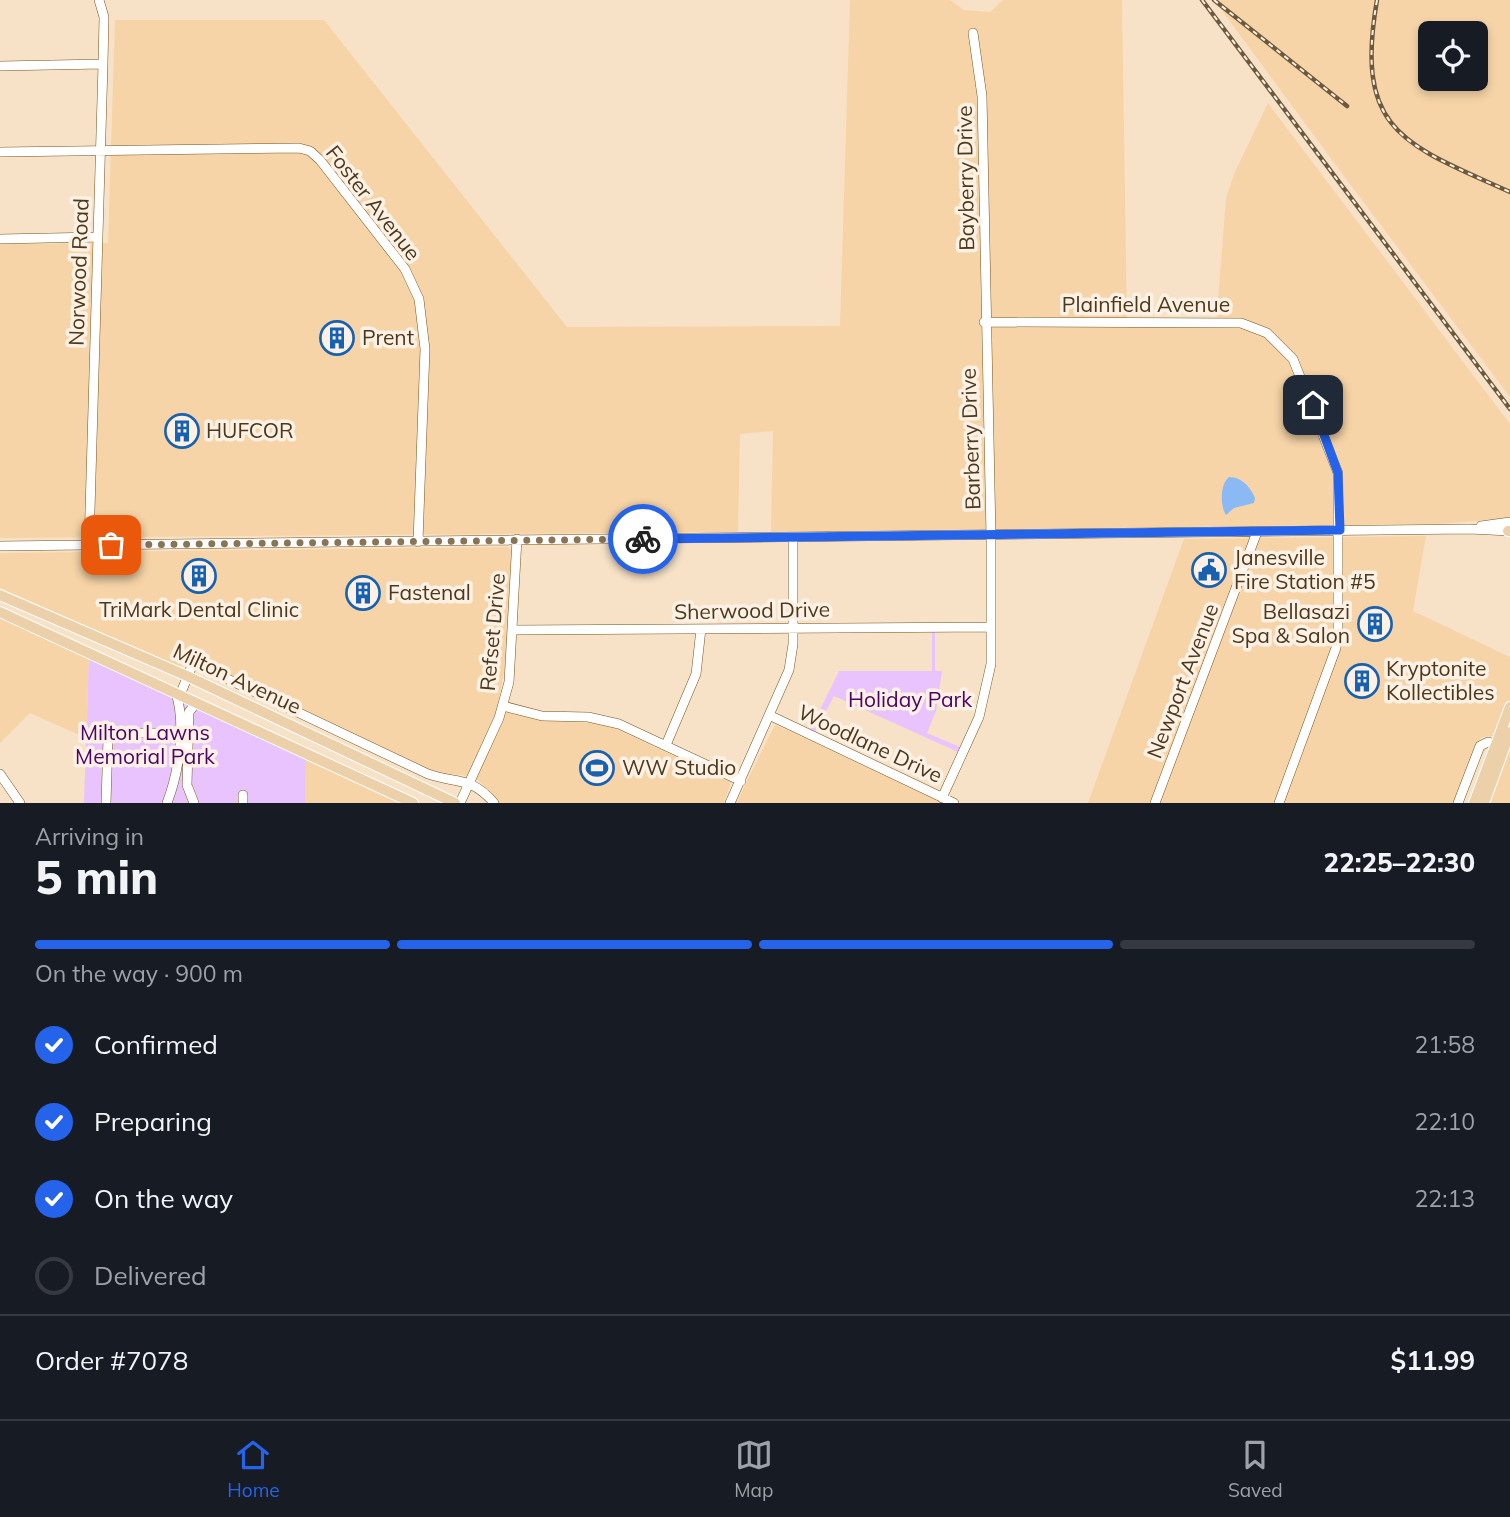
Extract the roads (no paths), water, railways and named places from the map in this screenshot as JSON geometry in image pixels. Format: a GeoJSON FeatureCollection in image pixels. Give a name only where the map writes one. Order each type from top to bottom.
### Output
{"type":"FeatureCollection","features":[{"type":"Feature","properties":{"kind":"main road","name":"Milton Avenue"},"geometry":{"type":"LineString","coordinates":[[0,595],[187,677],[457,803]]}},
{"type":"Feature","properties":{"kind":"main road","name":"Milton Avenue"},"geometry":{"type":"LineString","coordinates":[[0,612],[413,803]]}},
{"type":"Feature","properties":{"kind":"main road"},"geometry":{"type":"LineString","coordinates":[[1474,803],[1510,707]]}},
{"type":"Feature","properties":{"kind":"main road"},"geometry":{"type":"LineString","coordinates":[[1483,803],[1510,732]]}},
{"type":"Feature","properties":{"kind":"street","name":"Norwood Road"},"geometry":{"type":"LineString","coordinates":[[89,545],[104,17],[99,0]]}},
{"type":"Feature","properties":{"kind":"street","name":"Bayberry Drive"},"geometry":{"type":"LineString","coordinates":[[973,33],[982,96],[985,323]]}},
{"type":"Feature","properties":{"kind":"street"},"geometry":{"type":"LineString","coordinates":[[0,66],[103,64]]}},
{"type":"Feature","properties":{"kind":"street","name":"Foster Avenue"},"geometry":{"type":"LineString","coordinates":[[0,152],[299,148],[310,151],[320,160],[405,269],[423,315],[425,352],[418,542]]}},
{"type":"Feature","properties":{"kind":"street"},"geometry":{"type":"LineString","coordinates":[[0,239],[98,237]]}},
{"type":"Feature","properties":{"kind":"street","name":"Plainfield Avenue"},"geometry":{"type":"LineString","coordinates":[[985,323],[1241,323],[1267,333],[1293,359],[1340,480],[1340,530],[1336,648],[1279,803]]}},
{"type":"Feature","properties":{"kind":"street","name":"Barberry Drive"},"geometry":{"type":"LineString","coordinates":[[942,798],[984,700],[990,664],[991,536],[985,323]]}},
{"type":"Feature","properties":{"kind":"street"},"geometry":{"type":"LineString","coordinates":[[0,546],[1510,529]]}},
{"type":"Feature","properties":{"kind":"street","name":"Newport Avenue"},"geometry":{"type":"LineString","coordinates":[[1155,803],[1257,531]]}},
{"type":"Feature","properties":{"kind":"street"},"geometry":{"type":"LineString","coordinates":[[730,803],[787,681],[793,628],[793,538]]}},
{"type":"Feature","properties":{"kind":"street","name":"Refset Drive"},"geometry":{"type":"LineString","coordinates":[[457,803],[470,783],[503,706],[511,670],[517,539]]}},
{"type":"Feature","properties":{"kind":"street","name":"Sherwood Drive"},"geometry":{"type":"LineString","coordinates":[[513,630],[991,627]]}},
{"type":"Feature","properties":{"kind":"street"},"geometry":{"type":"LineString","coordinates":[[666,745],[696,674],[701,629]]}},
{"type":"Feature","properties":{"kind":"street"},"geometry":{"type":"LineString","coordinates":[[167,803],[174,781],[176,736],[180,723],[178,694],[193,666],[205,666],[244,689],[428,774],[470,783],[494,803]]}},
{"type":"Feature","properties":{"kind":"street"},"geometry":{"type":"LineString","coordinates":[[194,803],[187,785],[189,712],[196,703]]}},
{"type":"Feature","properties":{"kind":"street"},"geometry":{"type":"LineString","coordinates":[[503,706],[542,716],[603,719],[741,780]]}},
{"type":"Feature","properties":{"kind":"street","name":"Woodlane Drive"},"geometry":{"type":"LineString","coordinates":[[771,716],[954,803]]}},
{"type":"Feature","properties":{"kind":"street"},"geometry":{"type":"LineString","coordinates":[[106,803],[111,735],[118,731],[176,736]]}},
{"type":"Feature","properties":{"kind":"street"},"geometry":{"type":"LineString","coordinates":[[1458,803],[1480,746],[1488,742],[1496,744]]}},
{"type":"Feature","properties":{"kind":"street"},"geometry":{"type":"LineString","coordinates":[[0,774],[20,803]]}},
{"type":"Feature","properties":{"kind":"street"},"geometry":{"type":"LineString","coordinates":[[174,781],[180,787],[187,785]]}},
{"type":"Feature","properties":{"kind":"water"},"geometry":{"type":"Polygon","coordinates":[[[1229,477],[1245,484],[1255,498],[1254,503],[1234,508],[1226,515],[1222,495],[1229,477]]]}},
{"type":"Feature","properties":{"kind":"railway"},"geometry":{"type":"LineString","coordinates":[[1202,0],[1510,409]]}},
{"type":"Feature","properties":{"kind":"railway"},"geometry":{"type":"LineString","coordinates":[[1214,0],[1347,106]]}},
{"type":"Feature","properties":{"kind":"railway"},"geometry":{"type":"LineString","coordinates":[[1377,0],[1372,44],[1373,79],[1381,106],[1395,128],[1415,145],[1441,160],[1510,192]]}},
{"type":"Feature","properties":{"kind":"place","name":"Prent"},"geometry":{"type":"Point","coordinates":[337,338]}},
{"type":"Feature","properties":{"kind":"place","name":"HUFCOR"},"geometry":{"type":"Point","coordinates":[182,431]}},
{"type":"Feature","properties":{"kind":"place","name":"Janesville Fire Station #5"},"geometry":{"type":"Point","coordinates":[1209,570]}},
{"type":"Feature","properties":{"kind":"place","name":"TriMark Dental Clinic"},"geometry":{"type":"Point","coordinates":[199,576]}},
{"type":"Feature","properties":{"kind":"place","name":"Fastenal"},"geometry":{"type":"Point","coordinates":[363,593]}},
{"type":"Feature","properties":{"kind":"place","name":"Bellasazi Spa & Salon"},"geometry":{"type":"Point","coordinates":[1375,624]}},
{"type":"Feature","properties":{"kind":"place","name":"Kryptonite Kollectibles"},"geometry":{"type":"Point","coordinates":[1362,681]}},
{"type":"Feature","properties":{"kind":"place","name":"WW Studio"},"geometry":{"type":"Point","coordinates":[597,768]}},
{"type":"Feature","properties":{"kind":"park label","name":"Holiday Park"},"geometry":{"type":"Point","coordinates":[910,700]}},
{"type":"Feature","properties":{"kind":"park label","name":"Milton Lawns Memorial Park"},"geometry":{"type":"Point","coordinates":[145,745]}}]}
